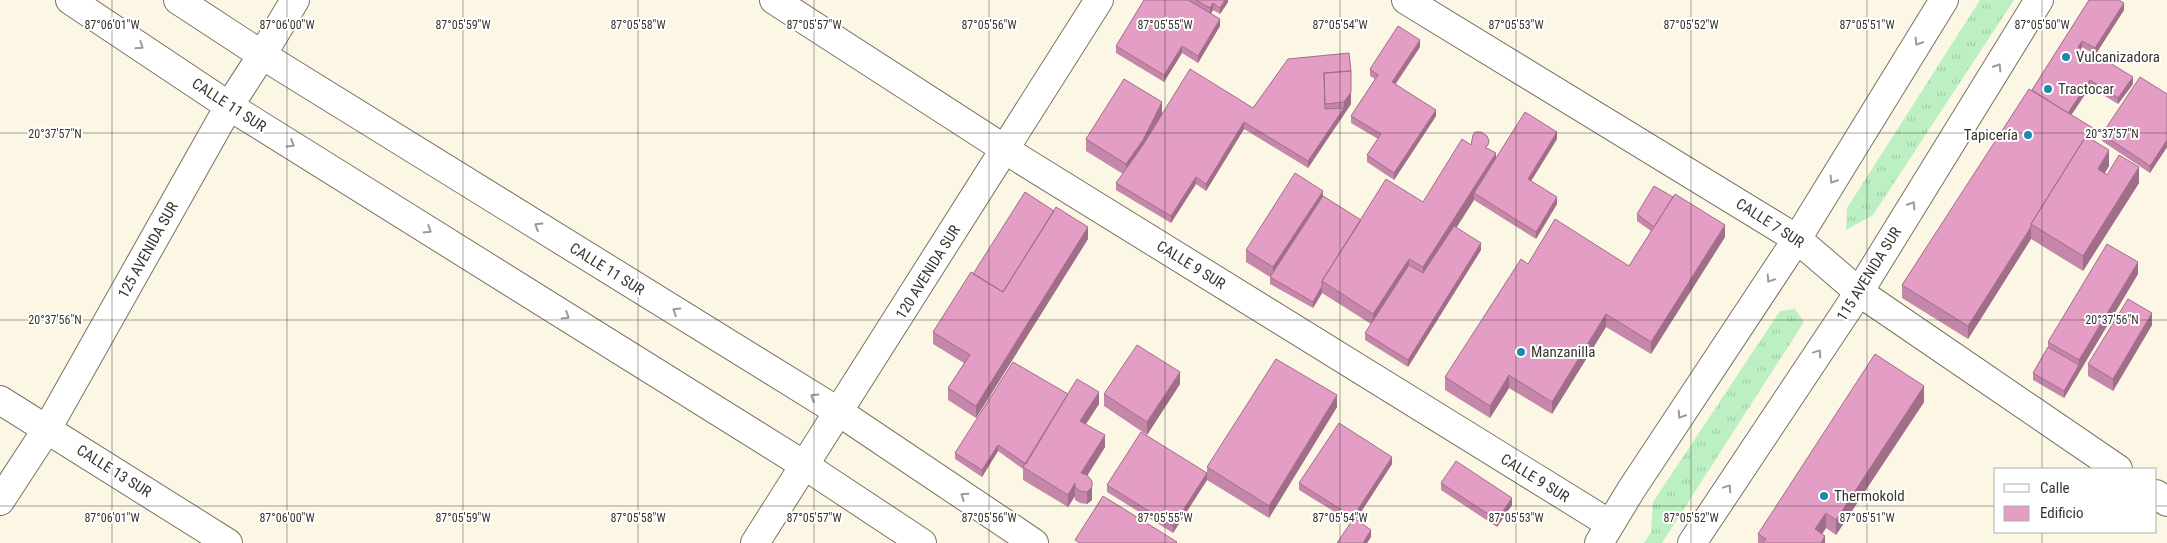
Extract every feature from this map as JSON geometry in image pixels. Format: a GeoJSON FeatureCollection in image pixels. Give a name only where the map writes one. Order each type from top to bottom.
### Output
{"type":"FeatureCollection","features":[{"type":"Feature","properties":{"kind":"street","name":"CALLE 11 SUR"},"geometry":{"type":"LineString","coordinates":[[70,0],[229,106],[804,465],[922,543]]}},
{"type":"Feature","properties":{"kind":"street","name":"CALLE 11 SUR"},"geometry":{"type":"LineString","coordinates":[[178,0],[262,55],[839,412],[1034,543]]}},
{"type":"Feature","properties":{"kind":"street","name":"125 AVENIDA SUR"},"geometry":{"type":"LineString","coordinates":[[0,501],[47,428],[229,106],[295,0]]}},
{"type":"Feature","properties":{"kind":"street","name":"CALLE 9 SUR"},"geometry":{"type":"LineString","coordinates":[[774,0],[1605,534]]}},
{"type":"Feature","properties":{"kind":"street","name":"120 AVENIDA SUR"},"geometry":{"type":"LineString","coordinates":[[755,543],[1099,0]]}},
{"type":"Feature","properties":{"kind":"street","name":"CALLE 7 SUR"},"geometry":{"type":"LineString","coordinates":[[1406,0],[1797,239],[1859,292],[2117,468]]}},
{"type":"Feature","properties":{"kind":"street"},"geometry":{"type":"LineString","coordinates":[[1605,534],[1797,239],[1944,0]]}},
{"type":"Feature","properties":{"kind":"street","name":"115 AVENIDA SUR"},"geometry":{"type":"LineString","coordinates":[[1692,543],[1859,292],[2039,0]]}},
{"type":"Feature","properties":{"kind":"street","name":"CALLE 13 SUR"},"geometry":{"type":"LineString","coordinates":[[0,400],[228,543]]}},
{"type":"Feature","properties":{"kind":"green space"},"geometry":{"type":"Polygon","coordinates":[[[1980,0],[2014,0],[1873,215],[1846,230],[1847,208],[1980,0]]]}},
{"type":"Feature","properties":{"kind":"green space"},"geometry":{"type":"Polygon","coordinates":[[[1795,309],[1804,322],[1662,543],[1644,543],[1651,532],[1653,502],[1780,311],[1795,309]]]}},
{"type":"Feature","properties":{"kind":"building"},"geometry":{"type":"Polygon","coordinates":[[[1144,0],[1188,0],[1220,19],[1198,56],[1182,46],[1164,75],[1116,46],[1144,0]]]}},
{"type":"Feature","properties":{"kind":"building"},"geometry":{"type":"Polygon","coordinates":[[[1196,0],[1225,0],[1220,8],[1213,3],[1210,8],[1196,0]]]}},
{"type":"Feature","properties":{"kind":"building"},"geometry":{"type":"Polygon","coordinates":[[[2089,0],[2119,0],[2124,3],[2095,48],[2082,41],[2078,47],[2090,55],[2092,52],[2133,77],[2118,98],[2090,80],[2068,113],[2032,90],[2089,0]]]}},
{"type":"Feature","properties":{"kind":"building"},"geometry":{"type":"Polygon","coordinates":[[[1398,26],[1420,40],[1392,82],[1436,110],[1394,173],[1367,155],[1381,134],[1351,116],[1378,75],[1370,69],[1398,26]]]}},
{"type":"Feature","properties":{"kind":"building"},"geometry":{"type":"Polygon","coordinates":[[[1349,53],[1351,71],[1324,73],[1325,109],[1344,108],[1308,161],[1244,122],[1206,184],[1196,177],[1171,216],[1116,183],[1143,145],[1190,69],[1253,108],[1288,59],[1349,53]]]}},
{"type":"Feature","properties":{"kind":"building"},"geometry":{"type":"Polygon","coordinates":[[[1351,71],[1351,92],[1344,102],[1325,104],[1324,73],[1351,71]]]}},
{"type":"Feature","properties":{"kind":"building"},"geometry":{"type":"Polygon","coordinates":[[[2140,77],[2167,94],[2167,140],[2150,166],[2102,134],[2140,77]]]}},
{"type":"Feature","properties":{"kind":"building"},"geometry":{"type":"Polygon","coordinates":[[[1124,79],[1162,102],[1143,140],[1126,164],[1086,139],[1124,79]]]}},
{"type":"Feature","properties":{"kind":"building"},"geometry":{"type":"Polygon","coordinates":[[[2029,89],[2093,128],[2086,136],[1968,326],[1902,285],[2029,89]]]}},
{"type":"Feature","properties":{"kind":"building"},"geometry":{"type":"Polygon","coordinates":[[[1525,112],[1557,132],[1528,179],[1557,197],[1536,232],[1474,193],[1525,112]]]}},
{"type":"Feature","properties":{"kind":"building"},"geometry":{"type":"Polygon","coordinates":[[[1475,132],[1481,132],[1487,136],[1489,141],[1485,147],[1496,153],[1423,267],[1409,259],[1373,314],[1322,281],[1386,179],[1423,202],[1462,139],[1471,145],[1475,132]]]}},
{"type":"Feature","properties":{"kind":"building"},"geometry":{"type":"Polygon","coordinates":[[[2086,136],[2109,150],[2098,169],[2107,175],[2119,155],[2139,167],[2083,256],[2031,224],[2086,136]]]}},
{"type":"Feature","properties":{"kind":"building"},"geometry":{"type":"Polygon","coordinates":[[[1295,173],[1323,191],[1273,267],[1246,250],[1295,173]]]}},
{"type":"Feature","properties":{"kind":"building"},"geometry":{"type":"Polygon","coordinates":[[[1654,186],[1673,197],[1654,227],[1637,214],[1654,186]]]}},
{"type":"Feature","properties":{"kind":"building"},"geometry":{"type":"Polygon","coordinates":[[[1025,192],[1054,211],[1003,292],[973,274],[1025,192]]]}},
{"type":"Feature","properties":{"kind":"building"},"geometry":{"type":"Polygon","coordinates":[[[1675,194],[1725,225],[1651,342],[1606,314],[1552,402],[1509,375],[1490,406],[1445,377],[1521,259],[1528,264],[1555,219],[1629,266],[1675,194]]]}},
{"type":"Feature","properties":{"kind":"building"},"geometry":{"type":"Polygon","coordinates":[[[1323,196],[1361,220],[1322,281],[1322,286],[1313,302],[1270,277],[1323,196]]]}},
{"type":"Feature","properties":{"kind":"building"},"geometry":{"type":"Polygon","coordinates":[[[1056,207],[1088,227],[976,406],[948,388],[970,355],[933,332],[971,272],[1003,292],[1056,207]]]}},
{"type":"Feature","properties":{"kind":"building"},"geometry":{"type":"Polygon","coordinates":[[[1454,226],[1481,243],[1408,360],[1365,333],[1409,265],[1423,273],[1454,226]]]}},
{"type":"Feature","properties":{"kind":"building"},"geometry":{"type":"Polygon","coordinates":[[[2107,244],[2138,262],[2079,360],[2048,342],[2107,244]]]}},
{"type":"Feature","properties":{"kind":"building"},"geometry":{"type":"Polygon","coordinates":[[[2128,299],[2152,313],[2113,379],[2088,364],[2128,299]]]}},
{"type":"Feature","properties":{"kind":"building"},"geometry":{"type":"Polygon","coordinates":[[[1137,345],[1180,372],[1147,422],[1104,394],[1137,345]]]}},
{"type":"Feature","properties":{"kind":"building"},"geometry":{"type":"Polygon","coordinates":[[[2048,347],[2079,365],[2064,391],[2033,373],[2048,347]]]}},
{"type":"Feature","properties":{"kind":"building"},"geometry":{"type":"Polygon","coordinates":[[[1875,354],[1924,386],[1836,520],[1826,513],[1815,529],[1825,536],[1821,543],[1763,543],[1766,539],[1758,534],[1875,354]]]}},
{"type":"Feature","properties":{"kind":"building"},"geometry":{"type":"Polygon","coordinates":[[[1276,359],[1337,395],[1269,506],[1207,467],[1276,359]]]}},
{"type":"Feature","properties":{"kind":"building"},"geometry":{"type":"Polygon","coordinates":[[[1013,362],[1068,394],[1026,464],[998,445],[982,470],[955,453],[1013,362]]]}},
{"type":"Feature","properties":{"kind":"building"},"geometry":{"type":"Polygon","coordinates":[[[1077,379],[1099,392],[1080,421],[1105,435],[1081,473],[1087,475],[1092,481],[1092,487],[1087,492],[1080,491],[1075,487],[1075,483],[1068,495],[1023,467],[1077,379]]]}},
{"type":"Feature","properties":{"kind":"building"},"geometry":{"type":"Polygon","coordinates":[[[1339,423],[1392,457],[1353,517],[1299,483],[1339,423]]]}},
{"type":"Feature","properties":{"kind":"building"},"geometry":{"type":"Polygon","coordinates":[[[1141,432],[1207,473],[1173,526],[1107,485],[1141,432]]]}},
{"type":"Feature","properties":{"kind":"building"},"geometry":{"type":"Polygon","coordinates":[[[1456,461],[1512,498],[1497,520],[1441,483],[1456,461]]]}},
{"type":"Feature","properties":{"kind":"building"},"geometry":{"type":"Polygon","coordinates":[[[1103,496],[1177,542],[1080,543],[1075,540],[1103,496]]]}},
{"type":"Feature","properties":{"kind":"building"},"geometry":{"type":"Polygon","coordinates":[[[1354,518],[1371,530],[1363,543],[1337,543],[1354,518]]]}},
{"type":"Feature","properties":{"kind":"place","name":"Vulcanizadora"},"geometry":{"type":"Point","coordinates":[2066,57]}},
{"type":"Feature","properties":{"kind":"place","name":"Tractocar"},"geometry":{"type":"Point","coordinates":[2048,89]}},
{"type":"Feature","properties":{"kind":"place","name":"Tapicería"},"geometry":{"type":"Point","coordinates":[2028,135]}},
{"type":"Feature","properties":{"kind":"place","name":"Manzanilla"},"geometry":{"type":"Point","coordinates":[1521,352]}},
{"type":"Feature","properties":{"kind":"place","name":"Thermokold"},"geometry":{"type":"Point","coordinates":[1824,496]}}]}
